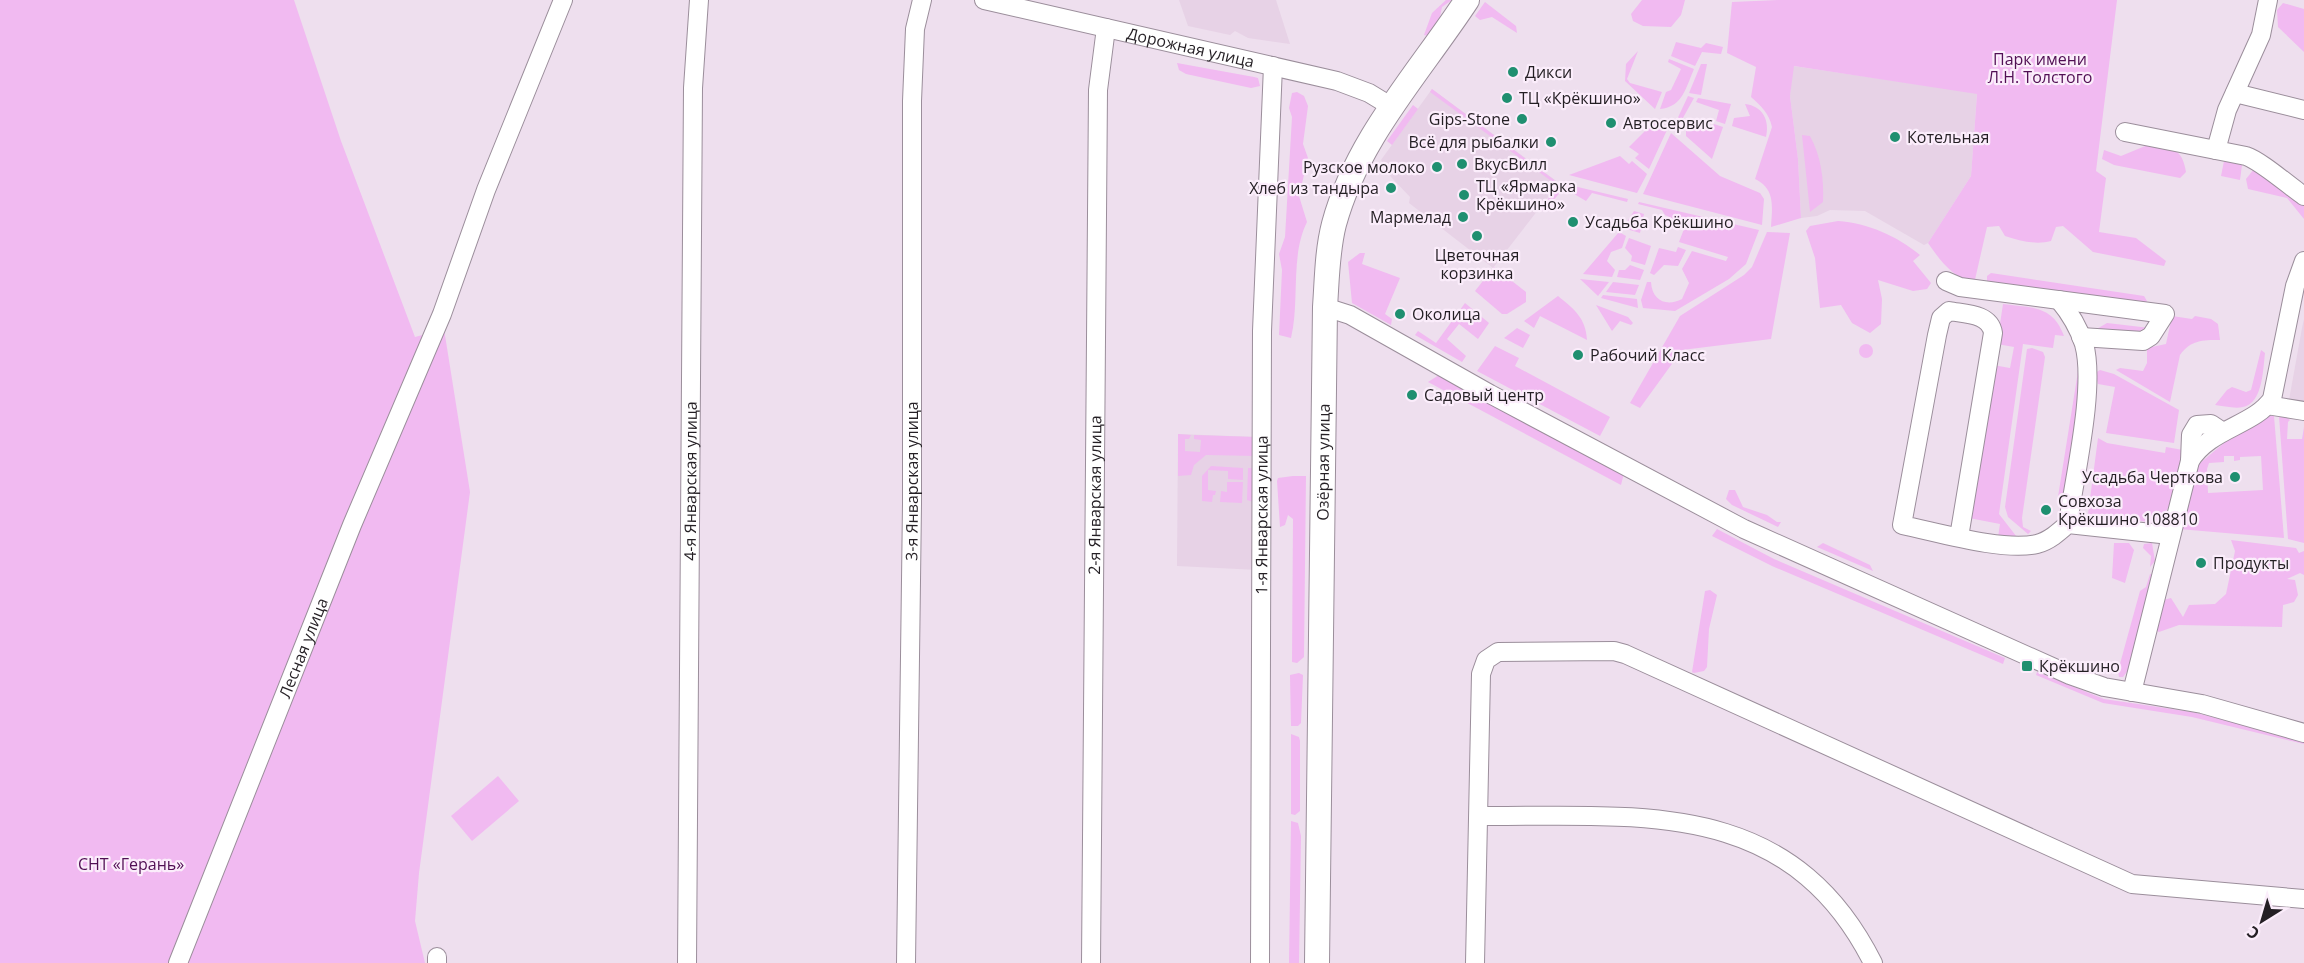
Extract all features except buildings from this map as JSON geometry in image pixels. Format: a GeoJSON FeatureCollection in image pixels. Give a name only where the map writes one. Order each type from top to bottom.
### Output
{"type":"FeatureCollection","features":[{"type":"Feature","properties":{"kind":"main road","name":"Озёрная улица"},"geometry":{"type":"LineString","coordinates":[[1317,963],[1325,306],[1329,246],[1342,199],[1366,148],[1467,0]]}},
{"type":"Feature","properties":{"kind":"street","name":"Лесная улица"},"geometry":{"type":"LineString","coordinates":[[178,963],[352,525],[433,335],[486,190],[563,0]]}},
{"type":"Feature","properties":{"kind":"street","name":"4-я Январская улица"},"geometry":{"type":"LineString","coordinates":[[687,963],[693,100],[699,0]]}},
{"type":"Feature","properties":{"kind":"street","name":"3-я Январская улица"},"geometry":{"type":"LineString","coordinates":[[906,963],[912,504],[912,101],[915,29],[922,0]]}},
{"type":"Feature","properties":{"kind":"street","name":"Дорожная улица"},"geometry":{"type":"LineString","coordinates":[[984,0],[1353,86],[1392,108]]}},
{"type":"Feature","properties":{"kind":"street"},"geometry":{"type":"LineString","coordinates":[[2216,150],[2227,110],[2261,35],[2268,0]]}},
{"type":"Feature","properties":{"kind":"street","name":"2-я Январская улица"},"geometry":{"type":"LineString","coordinates":[[1090,963],[1098,90],[1107,28]]}},
{"type":"Feature","properties":{"kind":"street","name":"1-я Январская улица"},"geometry":{"type":"LineString","coordinates":[[1260,963],[1262,331],[1273,66]]}},
{"type":"Feature","properties":{"kind":"street"},"geometry":{"type":"LineString","coordinates":[[2235,93],[2304,110]]}},
{"type":"Feature","properties":{"kind":"street"},"geometry":{"type":"LineString","coordinates":[[2125,132],[2257,160],[2276,178],[2304,196]]}},
{"type":"Feature","properties":{"kind":"street"},"geometry":{"type":"LineString","coordinates":[[2132,692],[2169,535],[2190,461],[2191,435],[2197,425],[2211,424],[2223,432],[2267,405],[2273,397],[2296,326],[2297,280],[2304,261]]}},
{"type":"Feature","properties":{"kind":"street"},"geometry":{"type":"LineString","coordinates":[[1946,281],[1960,287],[2165,314],[2151,336],[2143,341],[2081,337]]}},
{"type":"Feature","properties":{"kind":"street"},"geometry":{"type":"LineString","coordinates":[[2059,300],[2081,337],[2087,367],[2082,431],[2068,524]]}},
{"type":"Feature","properties":{"kind":"street"},"geometry":{"type":"LineString","coordinates":[[1325,306],[1350,315],[1482,389],[1766,540],[2070,675],[2104,687],[2202,704],[2304,733]]}},
{"type":"Feature","properties":{"kind":"street"},"geometry":{"type":"LineString","coordinates":[[1959,537],[1993,333],[1988,321],[1981,317],[1949,311],[1941,318],[1937,335],[1902,525],[1959,537],[1996,543],[2036,544],[2047,540],[2068,524],[2169,535]]}},
{"type":"Feature","properties":{"kind":"street"},"geometry":{"type":"LineString","coordinates":[[2267,405],[2304,411]]}},
{"type":"Feature","properties":{"kind":"street"},"geometry":{"type":"LineString","coordinates":[[1475,963],[1480,816],[1481,674],[1486,660],[1498,652],[1614,651],[2132,884],[2304,899]]}},
{"type":"Feature","properties":{"kind":"street"},"geometry":{"type":"LineString","coordinates":[[1480,816],[1658,819],[1689,822],[1732,834],[1780,857],[1812,882],[1850,924],[1873,963]]}},
{"type":"Feature","properties":{"kind":"shaded area"},"geometry":{"type":"Polygon","coordinates":[[[1179,0],[1276,0],[1290,44],[1248,38],[1235,31],[1230,35],[1188,26],[1179,0]]]}},
{"type":"Feature","properties":{"kind":"shaded area"},"geometry":{"type":"Polygon","coordinates":[[[1793,66],[1977,93],[1971,176],[1928,243],[1924,245],[1865,211],[1830,210],[1817,216],[1801,218],[1798,159],[1790,96],[1793,66]]]}},
{"type":"Feature","properties":{"kind":"shaded area"},"geometry":{"type":"Polygon","coordinates":[[[1432,89],[1559,183],[1493,268],[1409,203],[1410,197],[1391,177],[1381,160],[1432,89]]]}},
{"type":"Feature","properties":{"kind":"shaded area"},"geometry":{"type":"Polygon","coordinates":[[[2304,319],[2304,401],[2289,400],[2302,328],[2304,319]]]}},
{"type":"Feature","properties":{"kind":"shaded area"},"geometry":{"type":"Polygon","coordinates":[[[1178,434],[1256,437],[1258,570],[1177,566],[1178,434]]]}},
{"type":"Feature","properties":{"kind":"green space","name":"СНТ «Герань»"},"geometry":{"type":"Polygon","coordinates":[[[0,0],[294,0],[341,141],[415,337],[444,329],[470,492],[419,873],[415,921],[425,963],[0,963],[0,0]]]}},
{"type":"Feature","properties":{"kind":"green space"},"geometry":{"type":"Polygon","coordinates":[[[1446,0],[1452,0],[1442,7],[1440,17],[1428,36],[1424,35],[1432,13],[1446,0]]]}},
{"type":"Feature","properties":{"kind":"green space"},"geometry":{"type":"Polygon","coordinates":[[[1642,0],[1685,0],[1681,15],[1671,27],[1643,26],[1633,21],[1631,14],[1642,0]]]}},
{"type":"Feature","properties":{"kind":"green space","name":"Парк имени Л.Н. Толстого"},"geometry":{"type":"Polygon","coordinates":[[[2117,0],[2096,171],[2106,178],[2099,232],[2136,238],[2166,261],[2164,266],[2093,252],[2063,226],[2056,227],[2051,241],[2040,243],[2005,236],[1999,226],[1987,227],[1974,284],[1959,277],[1948,268],[1928,243],[1971,176],[1977,94],[1794,66],[1790,96],[1798,159],[1801,218],[1771,227],[1770,194],[1762,183],[1755,179],[1772,127],[1771,122],[1767,114],[1751,97],[1756,67],[1727,53],[1732,2],[2117,0]]]}},
{"type":"Feature","properties":{"kind":"green space"},"geometry":{"type":"Polygon","coordinates":[[[1485,2],[1516,26],[1517,33],[1492,17],[1480,20],[1475,16],[1485,2]]]}},
{"type":"Feature","properties":{"kind":"green space"},"geometry":{"type":"Polygon","coordinates":[[[2283,3],[2304,9],[2304,52],[2278,27],[2277,10],[2283,3]]]}},
{"type":"Feature","properties":{"kind":"green space"},"geometry":{"type":"Polygon","coordinates":[[[1676,42],[1701,48],[1706,43],[1723,47],[1721,54],[1702,52],[1695,66],[1671,56],[1676,42]]]}},
{"type":"Feature","properties":{"kind":"green space"},"geometry":{"type":"Polygon","coordinates":[[[1638,51],[1627,79],[1630,83],[1662,92],[1655,109],[1625,81],[1626,64],[1638,51]]]}},
{"type":"Feature","properties":{"kind":"green space"},"geometry":{"type":"Polygon","coordinates":[[[1669,59],[1694,69],[1679,100],[1660,109],[1666,92],[1671,90],[1681,69],[1668,62],[1669,59]]]}},
{"type":"Feature","properties":{"kind":"green space"},"geometry":{"type":"Polygon","coordinates":[[[1177,63],[1258,78],[1260,86],[1251,88],[1186,74],[1179,70],[1177,63]]]}},
{"type":"Feature","properties":{"kind":"green space"},"geometry":{"type":"Polygon","coordinates":[[[1701,64],[1707,64],[1701,95],[1689,93],[1701,64]]]}},
{"type":"Feature","properties":{"kind":"green space"},"geometry":{"type":"Polygon","coordinates":[[[1432,89],[1557,182],[1628,199],[1627,202],[1592,193],[1586,201],[1564,188],[1544,211],[1540,209],[1558,186],[1430,92],[1432,89]]]}},
{"type":"Feature","properties":{"kind":"green space"},"geometry":{"type":"Polygon","coordinates":[[[1297,92],[1304,96],[1308,106],[1303,144],[1308,158],[1299,196],[1307,222],[1299,249],[1291,338],[1279,335],[1282,270],[1279,254],[1285,237],[1292,117],[1289,108],[1292,93],[1297,92]]]}},
{"type":"Feature","properties":{"kind":"green space"},"geometry":{"type":"Polygon","coordinates":[[[1688,96],[1694,98],[1679,125],[1674,126],[1688,96]]]}},
{"type":"Feature","properties":{"kind":"green space"},"geometry":{"type":"Polygon","coordinates":[[[1698,98],[1731,104],[1725,124],[1716,121],[1719,110],[1696,102],[1698,98]]]}},
{"type":"Feature","properties":{"kind":"green space"},"geometry":{"type":"Polygon","coordinates":[[[1745,104],[1751,105],[1764,115],[1767,125],[1766,137],[1732,126],[1734,118],[1750,116],[1745,104]]]}},
{"type":"Feature","properties":{"kind":"green space"},"geometry":{"type":"Polygon","coordinates":[[[1413,105],[1418,109],[1392,145],[1387,141],[1413,105]]]}},
{"type":"Feature","properties":{"kind":"green space"},"geometry":{"type":"Polygon","coordinates":[[[1654,122],[1667,130],[1649,169],[1635,158],[1639,154],[1629,147],[1654,122]]]}},
{"type":"Feature","properties":{"kind":"green space"},"geometry":{"type":"Polygon","coordinates":[[[1691,124],[1711,129],[1714,124],[1723,127],[1712,159],[1686,136],[1686,130],[1691,124]]]}},
{"type":"Feature","properties":{"kind":"green space"},"geometry":{"type":"Polygon","coordinates":[[[1671,133],[1720,176],[1760,193],[1764,199],[1762,225],[1643,194],[1671,133]]]}},
{"type":"Feature","properties":{"kind":"green space"},"geometry":{"type":"Polygon","coordinates":[[[1802,135],[1810,136],[1814,144],[1823,185],[1823,202],[1810,212],[1802,135]]]}},
{"type":"Feature","properties":{"kind":"green space"},"geometry":{"type":"Polygon","coordinates":[[[2150,144],[2170,148],[2179,153],[2186,172],[2180,178],[2114,165],[2102,159],[2104,150],[2121,156],[2150,144]]]}},
{"type":"Feature","properties":{"kind":"green space"},"geometry":{"type":"Polygon","coordinates":[[[1620,156],[1629,164],[1632,161],[1647,174],[1637,193],[1569,175],[1620,156]]]}},
{"type":"Feature","properties":{"kind":"green space"},"geometry":{"type":"Polygon","coordinates":[[[2224,161],[2242,165],[2240,180],[2221,176],[2224,161]]]}},
{"type":"Feature","properties":{"kind":"green space"},"geometry":{"type":"Polygon","coordinates":[[[2254,169],[2304,201],[2304,219],[2287,198],[2248,189],[2246,179],[2254,169]]]}},
{"type":"Feature","properties":{"kind":"green space"},"geometry":{"type":"Polygon","coordinates":[[[1639,202],[1759,230],[1746,264],[1729,279],[1675,311],[1643,308],[1641,300],[1647,282],[1651,282],[1654,294],[1661,301],[1671,302],[1682,299],[1689,283],[1682,269],[1692,251],[1726,261],[1728,257],[1679,242],[1684,229],[1682,223],[1665,215],[1662,210],[1638,204],[1639,202]]]}},
{"type":"Feature","properties":{"kind":"green space"},"geometry":{"type":"Polygon","coordinates":[[[1634,211],[1644,214],[1640,233],[1623,228],[1634,211]]]}},
{"type":"Feature","properties":{"kind":"green space"},"geometry":{"type":"Polygon","coordinates":[[[1838,221],[1871,228],[1892,236],[1911,248],[1920,255],[1913,261],[1931,283],[1927,289],[1913,291],[1878,280],[1882,299],[1881,324],[1870,333],[1852,323],[1841,305],[1820,308],[1815,258],[1806,231],[1810,226],[1838,221]]]}},
{"type":"Feature","properties":{"kind":"green space"},"geometry":{"type":"Polygon","coordinates":[[[1619,232],[1626,236],[1622,248],[1611,252],[1607,261],[1615,270],[1612,277],[1583,274],[1619,232]]]}},
{"type":"Feature","properties":{"kind":"green space"},"geometry":{"type":"Polygon","coordinates":[[[1767,232],[1790,233],[1771,339],[1682,350],[1640,408],[1630,403],[1680,316],[1744,275],[1752,267],[1767,232]]]}},
{"type":"Feature","properties":{"kind":"green space"},"geometry":{"type":"Polygon","coordinates":[[[1629,238],[1651,246],[1645,265],[1631,261],[1632,256],[1625,248],[1629,238]]]}},
{"type":"Feature","properties":{"kind":"green space"},"geometry":{"type":"Polygon","coordinates":[[[1678,247],[1686,250],[1678,266],[1664,265],[1654,275],[1650,273],[1659,248],[1676,252],[1678,247]]]}},
{"type":"Feature","properties":{"kind":"green space"},"geometry":{"type":"Polygon","coordinates":[[[1360,253],[1365,253],[1362,264],[1400,278],[1385,314],[1392,319],[1391,325],[1352,303],[1348,262],[1360,253]]]}},
{"type":"Feature","properties":{"kind":"green space"},"geometry":{"type":"Polygon","coordinates":[[[1630,265],[1644,270],[1640,280],[1617,277],[1619,270],[1625,270],[1630,265]]]}},
{"type":"Feature","properties":{"kind":"green space"},"geometry":{"type":"Polygon","coordinates":[[[1494,267],[1526,292],[1526,302],[1507,314],[1502,314],[1475,291],[1494,267]]]}},
{"type":"Feature","properties":{"kind":"green space"},"geometry":{"type":"Polygon","coordinates":[[[1991,273],[2144,296],[2147,301],[2144,305],[1987,283],[1987,276],[1991,273]]]}},
{"type":"Feature","properties":{"kind":"green space"},"geometry":{"type":"Polygon","coordinates":[[[1580,279],[1609,282],[1598,296],[1580,279]]]}},
{"type":"Feature","properties":{"kind":"green space"},"geometry":{"type":"Polygon","coordinates":[[[1613,282],[1639,285],[1635,295],[1606,292],[1613,282]]]}},
{"type":"Feature","properties":{"kind":"green space"},"geometry":{"type":"Polygon","coordinates":[[[1603,295],[1637,299],[1638,308],[1601,298],[1603,295]]]}},
{"type":"Feature","properties":{"kind":"green space"},"geometry":{"type":"Polygon","coordinates":[[[1558,296],[1582,320],[1587,340],[1540,316],[1534,328],[1524,321],[1558,296]]]}},
{"type":"Feature","properties":{"kind":"green space"},"geometry":{"type":"Polygon","coordinates":[[[1465,303],[1489,323],[1478,339],[1459,324],[1447,339],[1466,356],[1462,362],[1415,335],[1418,331],[1436,343],[1465,303]]]}},
{"type":"Feature","properties":{"kind":"green space"},"geometry":{"type":"Polygon","coordinates":[[[2003,304],[2048,313],[2054,318],[2064,336],[2055,335],[2053,348],[2023,344],[1999,514],[2020,541],[1998,537],[2000,524],[1969,518],[1993,365],[2010,368],[2014,347],[1997,344],[2003,304]]]}},
{"type":"Feature","properties":{"kind":"green space"},"geometry":{"type":"Polygon","coordinates":[[[1596,305],[1628,317],[1633,323],[1631,325],[1620,321],[1612,331],[1596,305]]]}},
{"type":"Feature","properties":{"kind":"green space"},"geometry":{"type":"Polygon","coordinates":[[[2172,316],[2211,319],[2218,324],[2220,340],[2197,342],[2184,350],[2180,355],[2170,402],[2116,370],[2120,368],[2143,371],[2147,363],[2147,348],[2166,344],[2172,316]]]}},
{"type":"Feature","properties":{"kind":"green space"},"geometry":{"type":"Polygon","coordinates":[[[2107,323],[2150,328],[2148,334],[2095,330],[2107,323]]]}},
{"type":"Feature","properties":{"kind":"green space"},"geometry":{"type":"Polygon","coordinates":[[[1517,328],[1530,335],[1523,348],[1504,338],[1517,328]]]}},
{"type":"Feature","properties":{"kind":"green space"},"geometry":{"type":"Polygon","coordinates":[[[1866,344],[1871,346],[1873,351],[1871,356],[1866,358],[1861,356],[1859,351],[1861,346],[1866,344]]]}},
{"type":"Feature","properties":{"kind":"green space"},"geometry":{"type":"Polygon","coordinates":[[[1495,346],[1519,358],[1515,366],[1610,417],[1600,436],[1477,371],[1495,346]]]}},
{"type":"Feature","properties":{"kind":"green space"},"geometry":{"type":"Polygon","coordinates":[[[2032,348],[2043,352],[2045,357],[2022,518],[2023,527],[2031,531],[2028,534],[2008,517],[2005,507],[2027,349],[2032,348]]]}},
{"type":"Feature","properties":{"kind":"green space"},"geometry":{"type":"Polygon","coordinates":[[[2261,350],[2265,353],[2261,385],[2255,399],[2240,408],[2215,405],[2232,387],[2246,392],[2251,390],[2261,350]]]}},
{"type":"Feature","properties":{"kind":"green space"},"geometry":{"type":"Polygon","coordinates":[[[2079,365],[2084,369],[2064,502],[2059,505],[2057,503],[2079,365]]]}},
{"type":"Feature","properties":{"kind":"green space"},"geometry":{"type":"Polygon","coordinates":[[[2100,370],[2114,374],[2179,410],[2174,443],[2106,433],[2115,387],[2098,384],[2095,373],[2100,370]]]}},
{"type":"Feature","properties":{"kind":"green space"},"geometry":{"type":"Polygon","coordinates":[[[1439,375],[1624,473],[1621,485],[1428,382],[1439,375]]]}},
{"type":"Feature","properties":{"kind":"green space"},"geometry":{"type":"Polygon","coordinates":[[[2283,415],[2290,420],[2287,439],[2302,439],[2304,427],[2304,543],[2288,539],[2279,416],[2283,415]]]}},
{"type":"Feature","properties":{"kind":"green space"},"geometry":{"type":"Polygon","coordinates":[[[2269,416],[2274,416],[2284,538],[2179,529],[2199,464],[2237,432],[2269,416]],[[2224,456],[2224,462],[2209,463],[2208,493],[2263,490],[2261,456],[2240,457],[2240,460],[2234,461],[2234,456],[2224,456]]]}},
{"type":"Feature","properties":{"kind":"green space"},"geometry":{"type":"Polygon","coordinates":[[[1178,434],[1191,435],[1189,439],[1185,439],[1185,451],[1200,452],[1201,440],[1194,439],[1194,435],[1256,437],[1256,456],[1206,455],[1194,465],[1191,475],[1178,476],[1178,434]]]}},
{"type":"Feature","properties":{"kind":"green space"},"geometry":{"type":"Polygon","coordinates":[[[2098,438],[2107,443],[2165,453],[2166,447],[2183,450],[2169,506],[2158,527],[2147,528],[2148,522],[2088,514],[2098,438]]]}},
{"type":"Feature","properties":{"kind":"green space"},"geometry":{"type":"Polygon","coordinates":[[[1211,466],[1243,468],[1243,480],[1228,479],[1228,471],[1208,470],[1208,490],[1216,491],[1212,502],[1202,501],[1202,476],[1211,466]]]}},
{"type":"Feature","properties":{"kind":"green space"},"geometry":{"type":"Polygon","coordinates":[[[1248,468],[1253,468],[1253,502],[1247,500],[1248,468]]]}},
{"type":"Feature","properties":{"kind":"green space"},"geometry":{"type":"Polygon","coordinates":[[[1306,476],[1304,657],[1297,663],[1292,662],[1293,519],[1288,515],[1285,525],[1280,527],[1277,481],[1278,478],[1306,476]]]}},
{"type":"Feature","properties":{"kind":"green space"},"geometry":{"type":"Polygon","coordinates":[[[1227,482],[1243,482],[1242,503],[1220,502],[1221,491],[1227,492],[1227,482]]]}},
{"type":"Feature","properties":{"kind":"green space"},"geometry":{"type":"Polygon","coordinates":[[[1729,490],[1735,490],[1743,507],[1781,522],[1778,527],[1732,505],[1726,499],[1729,490]]]}},
{"type":"Feature","properties":{"kind":"green space"},"geometry":{"type":"Polygon","coordinates":[[[1717,529],[1774,559],[2005,658],[2003,664],[1772,566],[1712,536],[1717,529]]]}},
{"type":"Feature","properties":{"kind":"green space"},"geometry":{"type":"Polygon","coordinates":[[[2231,540],[2296,548],[2299,553],[2304,551],[2304,575],[2300,573],[2287,579],[2295,580],[2298,595],[2294,602],[2283,605],[2282,627],[2179,625],[2157,631],[2163,600],[2171,598],[2183,617],[2189,605],[2215,604],[2226,594],[2235,551],[2231,540]]]}},
{"type":"Feature","properties":{"kind":"green space"},"geometry":{"type":"Polygon","coordinates":[[[1823,543],[1870,565],[1873,571],[1817,547],[1823,543]]]}},
{"type":"Feature","properties":{"kind":"green space"},"geometry":{"type":"Polygon","coordinates":[[[2114,543],[2129,543],[2134,550],[2125,583],[2112,578],[2114,543]]]}},
{"type":"Feature","properties":{"kind":"green space"},"geometry":{"type":"Polygon","coordinates":[[[2152,543],[2155,561],[2150,567],[2151,556],[2143,548],[2144,544],[2152,543]]]}},
{"type":"Feature","properties":{"kind":"green space"},"geometry":{"type":"Polygon","coordinates":[[[2150,574],[2154,574],[2129,669],[2123,677],[2119,677],[2118,671],[2140,591],[2146,587],[2150,574]]]}},
{"type":"Feature","properties":{"kind":"green space"},"geometry":{"type":"Polygon","coordinates":[[[1710,590],[1717,595],[1709,629],[1707,667],[1704,671],[1694,673],[1692,672],[1705,591],[1710,590]]]}},
{"type":"Feature","properties":{"kind":"green space"},"geometry":{"type":"Polygon","coordinates":[[[2037,672],[2104,699],[2192,712],[2304,740],[2304,744],[2192,717],[2103,703],[2036,675],[2037,672]]]}},
{"type":"Feature","properties":{"kind":"green space"},"geometry":{"type":"Polygon","coordinates":[[[1299,673],[1303,675],[1301,723],[1298,726],[1291,726],[1290,675],[1299,673]]]}},
{"type":"Feature","properties":{"kind":"green space"},"geometry":{"type":"Polygon","coordinates":[[[1291,734],[1299,737],[1300,741],[1300,811],[1295,815],[1291,814],[1291,734]]]}},
{"type":"Feature","properties":{"kind":"green space"},"geometry":{"type":"Polygon","coordinates":[[[498,776],[519,801],[472,841],[451,816],[498,776]]]}},
{"type":"Feature","properties":{"kind":"green space"},"geometry":{"type":"Polygon","coordinates":[[[1291,821],[1298,823],[1301,836],[1299,963],[1289,963],[1291,821]]]}},
{"type":"Feature","properties":{"kind":"place","name":"Дикси"},"geometry":{"type":"Point","coordinates":[1513,72]}},
{"type":"Feature","properties":{"kind":"place","name":"ТЦ «Крёкшино»"},"geometry":{"type":"Point","coordinates":[1507,98]}},
{"type":"Feature","properties":{"kind":"place","name":"Gips-Stone"},"geometry":{"type":"Point","coordinates":[1522,119]}},
{"type":"Feature","properties":{"kind":"place","name":"Автосервис"},"geometry":{"type":"Point","coordinates":[1611,123]}},
{"type":"Feature","properties":{"kind":"place","name":"Котельная"},"geometry":{"type":"Point","coordinates":[1895,137]}},
{"type":"Feature","properties":{"kind":"place","name":"Всё для рыбалки"},"geometry":{"type":"Point","coordinates":[1551,142]}},
{"type":"Feature","properties":{"kind":"place","name":"ВкусВилл"},"geometry":{"type":"Point","coordinates":[1462,164]}},
{"type":"Feature","properties":{"kind":"place","name":"Рузское молоко"},"geometry":{"type":"Point","coordinates":[1437,167]}},
{"type":"Feature","properties":{"kind":"place","name":"Хлеб из тандыра"},"geometry":{"type":"Point","coordinates":[1391,188]}},
{"type":"Feature","properties":{"kind":"place","name":"ТЦ «Ярмарка Крёкшино»"},"geometry":{"type":"Point","coordinates":[1464,195]}},
{"type":"Feature","properties":{"kind":"place","name":"Мармелад"},"geometry":{"type":"Point","coordinates":[1463,217]}},
{"type":"Feature","properties":{"kind":"place","name":"Усадьба Крёкшино"},"geometry":{"type":"Point","coordinates":[1573,222]}},
{"type":"Feature","properties":{"kind":"place","name":"Цветочная корзинка"},"geometry":{"type":"Point","coordinates":[1477,236]}},
{"type":"Feature","properties":{"kind":"place","name":"Околица"},"geometry":{"type":"Point","coordinates":[1400,314]}},
{"type":"Feature","properties":{"kind":"place","name":"Рабочий Класс"},"geometry":{"type":"Point","coordinates":[1578,355]}},
{"type":"Feature","properties":{"kind":"place","name":"Садовый центр"},"geometry":{"type":"Point","coordinates":[1412,395]}},
{"type":"Feature","properties":{"kind":"place","name":"Усадьба Черткова"},"geometry":{"type":"Point","coordinates":[2235,477]}},
{"type":"Feature","properties":{"kind":"place","name":"Совхоза Крёкшино 108810"},"geometry":{"type":"Point","coordinates":[2046,510]}},
{"type":"Feature","properties":{"kind":"place","name":"Продукты"},"geometry":{"type":"Point","coordinates":[2201,563]}},
{"type":"Feature","properties":{"kind":"place","name":"Крёкшино"},"geometry":{"type":"Point","coordinates":[2027,666]}}]}
